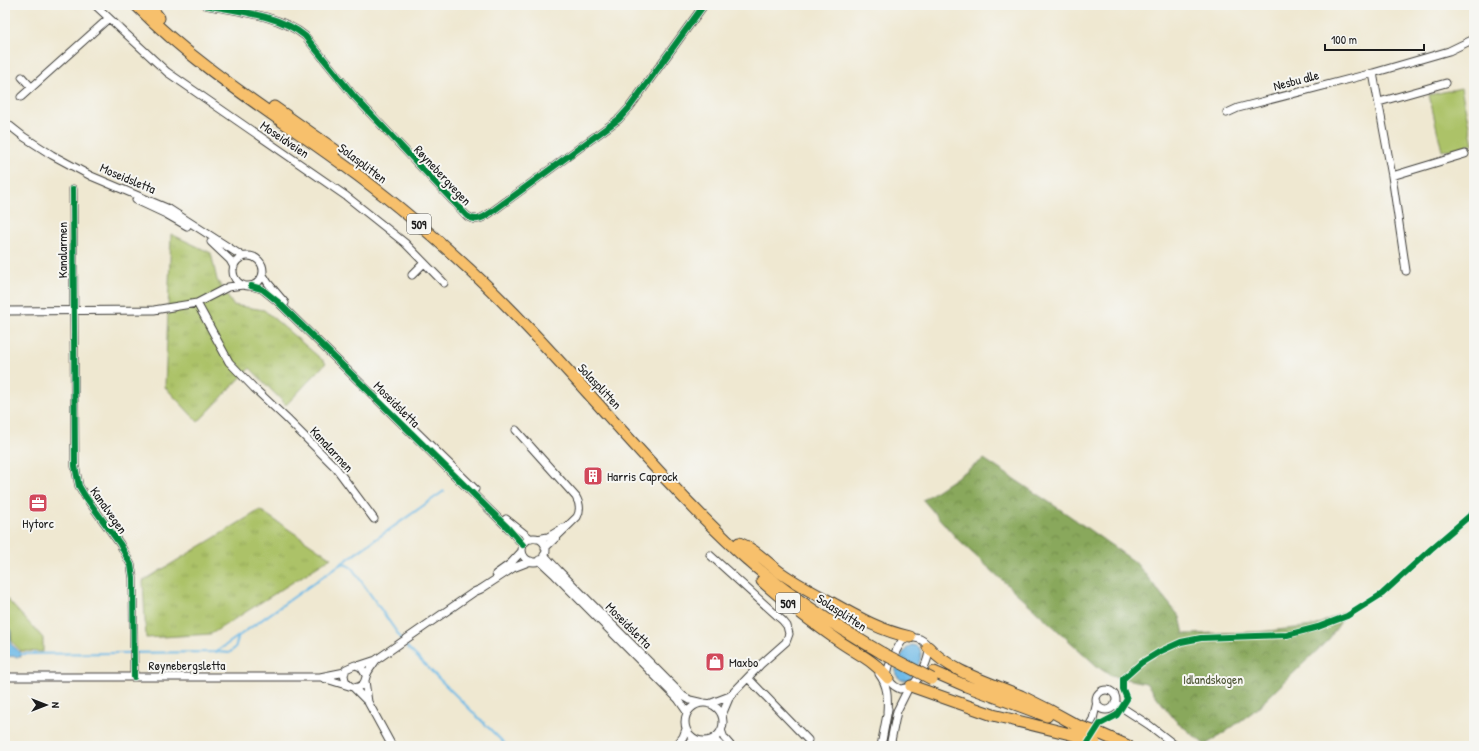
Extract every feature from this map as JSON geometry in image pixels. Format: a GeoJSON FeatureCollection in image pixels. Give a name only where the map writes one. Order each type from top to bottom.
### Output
{"type":"FeatureCollection","features":[{"type":"Feature","properties":{"kind":"highway","name":"Solasplitten"},"geometry":{"type":"LineString","coordinates":[[136,5],[173,40],[202,64],[381,193],[464,264],[521,322],[701,515],[741,554],[786,591],[823,618],[971,696],[1076,730]]}},
{"type":"Feature","properties":{"kind":"highway","name":"Solasplitten"},"geometry":{"type":"LineString","coordinates":[[146,5],[179,36],[207,58],[332,147],[428,222],[469,259],[527,317],[690,495],[739,543],[775,573],[822,608],[884,650]]}},
{"type":"Feature","properties":{"kind":"highway","name":"509"},"geometry":{"type":"LineString","coordinates":[[149,5],[159,18]]}},
{"type":"Feature","properties":{"kind":"highway","name":"509"},"geometry":{"type":"LineString","coordinates":[[701,515],[705,524],[753,573],[798,612],[874,663],[890,680]]}},
{"type":"Feature","properties":{"kind":"highway","name":"509"},"geometry":{"type":"LineString","coordinates":[[739,543],[748,547],[794,582],[851,614],[885,630],[910,637]]}},
{"type":"Feature","properties":{"kind":"highway","name":"509"},"geometry":{"type":"LineString","coordinates":[[928,647],[934,654],[946,662],[969,674],[1022,696],[1076,730],[1099,741],[1128,746]]}},
{"type":"Feature","properties":{"kind":"highway","name":"509"},"geometry":{"type":"LineString","coordinates":[[910,687],[987,713],[1076,730]]}},
{"type":"Feature","properties":{"kind":"street","name":"Moseidveien"},"geometry":{"type":"LineString","coordinates":[[95,5],[166,72],[346,196],[405,243],[444,283]]}},
{"type":"Feature","properties":{"kind":"street","name":"Røynebergvegen"},"geometry":{"type":"LineString","coordinates":[[205,5],[263,17],[281,23],[306,36],[353,95],[467,216],[474,220],[483,218],[619,119],[629,108],[704,5]]}},
{"type":"Feature","properties":{"kind":"street"},"geometry":{"type":"LineString","coordinates":[[21,97],[109,18]]}},
{"type":"Feature","properties":{"kind":"street","name":"Nesbu alle"},"geometry":{"type":"LineString","coordinates":[[1227,114],[1238,108],[1373,73],[1449,51],[1474,39]]}},
{"type":"Feature","properties":{"kind":"street"},"geometry":{"type":"LineString","coordinates":[[1373,73],[1392,176],[1406,270]]}},
{"type":"Feature","properties":{"kind":"street"},"geometry":{"type":"LineString","coordinates":[[22,77],[32,87]]}},
{"type":"Feature","properties":{"kind":"street"},"geometry":{"type":"LineString","coordinates":[[1379,102],[1446,83]]}},
{"type":"Feature","properties":{"kind":"street","name":"Moseidsletta"},"geometry":{"type":"LineString","coordinates":[[5,122],[24,137],[52,155],[91,176],[168,209],[242,256]]}},
{"type":"Feature","properties":{"kind":"street","name":"Moseidsletta"},"geometry":{"type":"LineString","coordinates":[[5,128],[49,159],[89,180],[145,204],[191,228],[214,244],[230,260],[233,270]]}},
{"type":"Feature","properties":{"kind":"street"},"geometry":{"type":"LineString","coordinates":[[1392,176],[1465,154]]}},
{"type":"Feature","properties":{"kind":"street","name":"Kanalarmen"},"geometry":{"type":"LineString","coordinates":[[73,189],[73,311]]}},
{"type":"Feature","properties":{"kind":"street"},"geometry":{"type":"LineString","coordinates":[[5,311],[154,310],[197,303],[228,287],[243,285],[251,286],[258,282],[263,275],[262,266],[258,259],[250,255],[242,256],[235,262],[227,286],[222,290]]}},
{"type":"Feature","properties":{"kind":"street"},"geometry":{"type":"LineString","coordinates":[[412,275],[424,263]]}},
{"type":"Feature","properties":{"kind":"street"},"geometry":{"type":"LineString","coordinates":[[233,270],[236,281],[243,285]]}},
{"type":"Feature","properties":{"kind":"street","name":"Moseidsletta"},"geometry":{"type":"LineString","coordinates":[[263,275],[280,298],[371,387],[512,524],[534,539]]}},
{"type":"Feature","properties":{"kind":"street","name":"Moseidsletta"},"geometry":{"type":"LineString","coordinates":[[251,286],[262,289],[277,301],[508,528],[523,548]]}},
{"type":"Feature","properties":{"kind":"street","name":"Kanalarmen"},"geometry":{"type":"LineString","coordinates":[[197,303],[229,362],[336,468],[374,519]]}},
{"type":"Feature","properties":{"kind":"street","name":"Kanalvegen"},"geometry":{"type":"LineString","coordinates":[[73,311],[76,476],[79,486],[85,496],[120,544],[131,565],[133,578],[134,677]]}},
{"type":"Feature","properties":{"kind":"street"},"geometry":{"type":"LineString","coordinates":[[392,746],[368,702],[344,680],[345,672],[349,667],[358,666],[376,660],[474,592],[520,564],[535,561],[571,524],[579,513],[579,503],[576,497],[516,430]]}},
{"type":"Feature","properties":{"kind":"street"},"geometry":{"type":"LineString","coordinates":[[474,592],[478,586],[510,564],[523,548],[526,541],[548,536],[571,524]]}},
{"type":"Feature","properties":{"kind":"street"},"geometry":{"type":"LineString","coordinates":[[534,539],[543,542],[545,552]]}},
{"type":"Feature","properties":{"kind":"street"},"geometry":{"type":"LineString","coordinates":[[523,548],[525,557],[535,561]]}},
{"type":"Feature","properties":{"kind":"street","name":"Moseidsletta"},"geometry":{"type":"LineString","coordinates":[[545,552],[558,571],[683,696],[690,700],[706,703]]}},
{"type":"Feature","properties":{"kind":"street"},"geometry":{"type":"LineString","coordinates":[[710,555],[783,621],[789,634],[786,642],[730,696],[722,715]]}},
{"type":"Feature","properties":{"kind":"street","name":"Moseidsletta"},"geometry":{"type":"LineString","coordinates":[[535,561],[555,575],[678,699],[687,712]]}},
{"type":"Feature","properties":{"kind":"street"},"geometry":{"type":"LineString","coordinates":[[887,712],[891,701],[889,666],[902,641],[910,637],[920,639],[928,647],[927,659],[918,679],[910,687],[897,711],[890,746]]}},
{"type":"Feature","properties":{"kind":"street"},"geometry":{"type":"LineString","coordinates":[[854,651],[875,670],[883,680],[888,695],[887,712],[881,746]]}},
{"type":"Feature","properties":{"kind":"street"},"geometry":{"type":"LineString","coordinates":[[351,686],[360,686],[376,660]]}},
{"type":"Feature","properties":{"kind":"street"},"geometry":{"type":"LineString","coordinates":[[358,666],[364,669],[368,702]]}},
{"type":"Feature","properties":{"kind":"street","name":"Røynebergsletta"},"geometry":{"type":"LineString","coordinates":[[5,677],[320,677],[345,672]]}},
{"type":"Feature","properties":{"kind":"street","name":"Røynebergsletta"},"geometry":{"type":"LineString","coordinates":[[320,677],[351,686]]}},
{"type":"Feature","properties":{"kind":"street"},"geometry":{"type":"LineString","coordinates":[[748,678],[808,740]]}},
{"type":"Feature","properties":{"kind":"street"},"geometry":{"type":"LineString","coordinates":[[890,680],[900,689],[910,687]]}},
{"type":"Feature","properties":{"kind":"street"},"geometry":{"type":"LineString","coordinates":[[1078,746],[1093,719],[1097,702],[1096,699],[1100,693],[1106,690],[1114,694],[1115,703],[1112,708],[1106,710],[1093,719]]}},
{"type":"Feature","properties":{"kind":"street"},"geometry":{"type":"LineString","coordinates":[[676,746],[683,737],[686,729],[685,718],[691,707],[697,704],[730,696]]}},
{"type":"Feature","properties":{"kind":"street"},"geometry":{"type":"LineString","coordinates":[[1097,702],[1099,707],[1106,710]]}},
{"type":"Feature","properties":{"kind":"street"},"geometry":{"type":"LineString","coordinates":[[706,703],[715,706],[722,715],[722,730],[724,738],[731,746]]}},
{"type":"Feature","properties":{"kind":"street"},"geometry":{"type":"LineString","coordinates":[[1115,703],[1149,725],[1176,746]]}},
{"type":"Feature","properties":{"kind":"street"},"geometry":{"type":"LineString","coordinates":[[686,729],[696,740],[702,742],[717,742],[721,746]]}},
{"type":"Feature","properties":{"kind":"street"},"geometry":{"type":"LineString","coordinates":[[709,741],[718,735],[722,730]]}},
{"type":"Feature","properties":{"kind":"street"},"geometry":{"type":"LineString","coordinates":[[684,746],[696,740]]}},
{"type":"Feature","properties":{"kind":"green space"},"geometry":{"type":"Polygon","coordinates":[[[1461,88],[1473,144],[1442,151],[1429,95],[1461,88]]]}},
{"type":"Feature","properties":{"kind":"green space"},"geometry":{"type":"Polygon","coordinates":[[[171,234],[211,253],[217,280],[233,305],[264,310],[326,363],[286,405],[250,368],[198,422],[165,387],[171,234]]]}},
{"type":"Feature","properties":{"kind":"green space","name":"Idlandskogen"},"geometry":{"type":"Polygon","coordinates":[[[984,459],[1067,514],[1135,562],[1180,617],[1184,634],[1258,632],[1314,626],[1349,610],[1329,639],[1254,711],[1205,745],[1175,720],[1146,683],[1111,676],[1098,667],[958,540],[923,500],[984,459]]]}},
{"type":"Feature","properties":{"kind":"green space"},"geometry":{"type":"Polygon","coordinates":[[[260,510],[331,558],[211,634],[146,638],[143,581],[260,510]]]}},
{"type":"Feature","properties":{"kind":"green space"},"geometry":{"type":"Polygon","coordinates":[[[5,597],[43,638],[43,652],[21,651],[12,642],[11,631],[5,625],[5,597]]]}},
{"type":"Feature","properties":{"kind":"water"},"geometry":{"type":"Polygon","coordinates":[[[5,624],[10,629],[11,644],[20,652],[21,657],[5,656],[5,624]]]}},
{"type":"Feature","properties":{"kind":"water"},"geometry":{"type":"Polygon","coordinates":[[[911,645],[917,646],[920,650],[920,660],[909,680],[901,680],[896,675],[898,663],[908,647],[911,645]]]}},
{"type":"Feature","properties":{"kind":"waterway"},"geometry":{"type":"LineString","coordinates":[[20,654],[216,652],[444,491]]}},
{"type":"Feature","properties":{"kind":"waterway"},"geometry":{"type":"LineString","coordinates":[[341,564],[352,568],[407,647],[507,746]]}},
{"type":"Feature","properties":{"kind":"waterway"},"geometry":{"type":"LineString","coordinates":[[218,652],[229,653],[235,648],[238,638]]}},
{"type":"Feature","properties":{"kind":"cycle path"},"geometry":{"type":"LineString","coordinates":[[205,5],[244,12],[271,19],[283,23],[305,36],[353,95],[467,216],[474,219],[483,217],[493,211],[619,119],[629,108],[704,5]]}},
{"type":"Feature","properties":{"kind":"cycle path"},"geometry":{"type":"LineString","coordinates":[[73,189],[75,466],[79,486],[120,544],[131,565],[133,578],[134,677]]}},
{"type":"Feature","properties":{"kind":"cycle path"},"geometry":{"type":"LineString","coordinates":[[251,286],[262,289],[277,301],[508,528],[523,545]]}},
{"type":"Feature","properties":{"kind":"cycle path"},"geometry":{"type":"LineString","coordinates":[[1086,746],[1100,724],[1117,715],[1127,699],[1123,689],[1123,679],[1141,663],[1159,652],[1181,642],[1201,638],[1287,635],[1318,627],[1347,616],[1382,594],[1474,512]]}},
{"type":"Feature","properties":{"kind":"place","name":"Harris Caprock"},"geometry":{"type":"Point","coordinates":[593,476]}},
{"type":"Feature","properties":{"kind":"place","name":"Hytorc"},"geometry":{"type":"Point","coordinates":[38,503]}},
{"type":"Feature","properties":{"kind":"place","name":"Maxbo"},"geometry":{"type":"Point","coordinates":[715,662]}}]}
